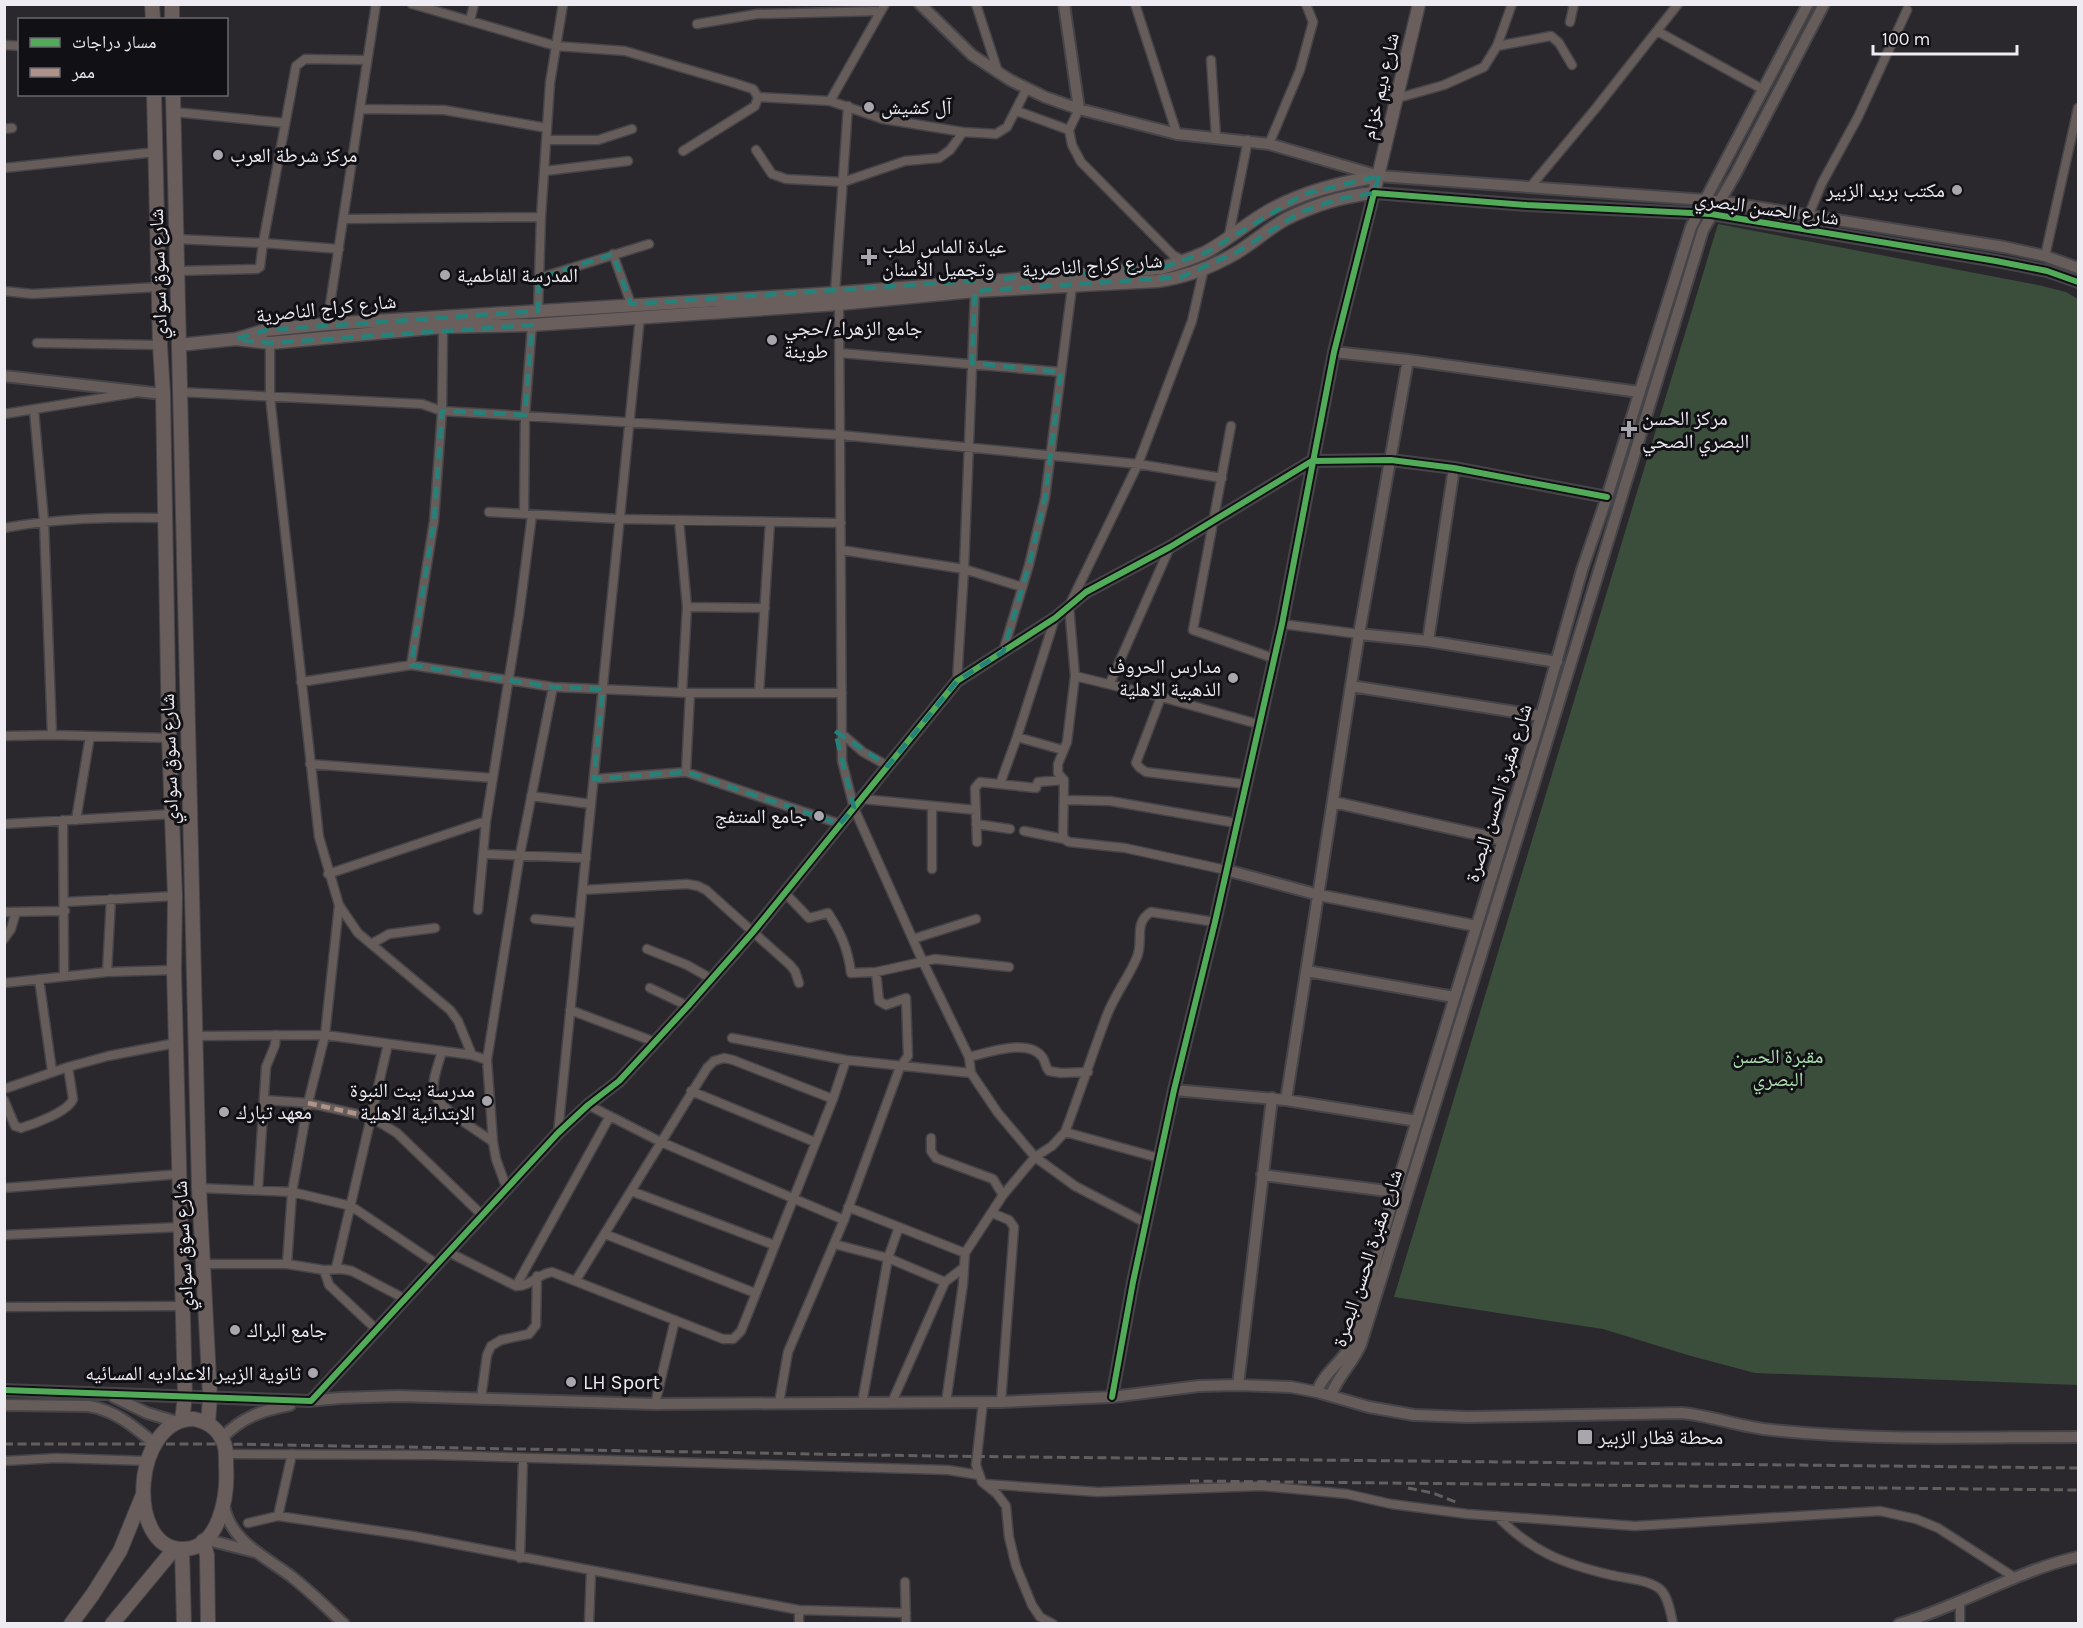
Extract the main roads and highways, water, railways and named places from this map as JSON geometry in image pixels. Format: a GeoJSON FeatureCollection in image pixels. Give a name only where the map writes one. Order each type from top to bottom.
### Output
{"type":"FeatureCollection","features":[{"type":"Feature","properties":{"kind":"main road","name":"شارع ديم خزام"},"geometry":{"type":"LineString","coordinates":[[1374,193],[1419,4]]}},
{"type":"Feature","properties":{"kind":"main road","name":"شارع سوق سوادي"},"geometry":{"type":"LineString","coordinates":[[154,96],[166,518],[169,738],[175,896],[174,970],[185,1396],[179,1421]]}},
{"type":"Feature","properties":{"kind":"main road","name":"شارع سوق سوادي"},"geometry":{"type":"LineString","coordinates":[[173,96],[199,1188],[210,1397],[208,1423]]}},
{"type":"Feature","properties":{"kind":"main road","name":"شارع كراج الناصرية"},"geometry":{"type":"LineString","coordinates":[[236,339],[270,343],[443,327],[532,325],[640,317],[1161,268],[1207,252],[1229,235],[1270,210],[1304,194],[1341,183],[1379,176]]}},
{"type":"Feature","properties":{"kind":"main road"},"geometry":{"type":"LineString","coordinates":[[157,191],[175,190]]}},
{"type":"Feature","properties":{"kind":"main road","name":"شارع كراج الناصرية"},"geometry":{"type":"LineString","coordinates":[[236,339],[266,330],[327,324],[631,304],[837,299],[1158,281],[1181,278],[1204,268],[1237,252],[1301,212],[1338,199],[1374,193]]}},
{"type":"Feature","properties":{"kind":"main road"},"geometry":{"type":"LineString","coordinates":[[179,345],[236,339]]}},
{"type":"Feature","properties":{"kind":"main road"},"geometry":{"type":"LineString","coordinates":[[174,944],[194,945]]}},
{"type":"Feature","properties":{"kind":"main road"},"geometry":{"type":"LineString","coordinates":[[71,1623],[120,1551],[143,1492],[148,1461],[154,1443],[167,1428],[179,1421],[194,1419],[208,1423],[222,1438],[227,1474],[224,1506],[218,1522],[197,1545],[178,1549],[162,1543],[151,1529],[143,1492]]}},
{"type":"Feature","properties":{"kind":"main road"},"geometry":{"type":"LineString","coordinates":[[204,1540],[207,1555],[208,1623]]}},
{"type":"Feature","properties":{"kind":"main road"},"geometry":{"type":"LineString","coordinates":[[112,1623],[178,1549]]}},
{"type":"Feature","properties":{"kind":"main road"},"geometry":{"type":"LineString","coordinates":[[178,1549],[184,1623]]}},
{"type":"Feature","properties":{"kind":"railway"},"geometry":{"type":"LineString","coordinates":[[4,1444],[225,1444],[932,1456],[2078,1468]]}},
{"type":"Feature","properties":{"kind":"railway"},"geometry":{"type":"LineString","coordinates":[[1190,1481],[2078,1490]]}},
{"type":"Feature","properties":{"kind":"railway"},"geometry":{"type":"LineString","coordinates":[[1408,1488],[1433,1493],[1458,1503]]}},
{"type":"Feature","properties":{"kind":"place","name":"آل كشيش"},"geometry":{"type":"Point","coordinates":[869,107]}},
{"type":"Feature","properties":{"kind":"place","name":"مركز شرطة العرب"},"geometry":{"type":"Point","coordinates":[218,155]}},
{"type":"Feature","properties":{"kind":"place","name":"مكتب بريد الزبير"},"geometry":{"type":"Point","coordinates":[1957,190]}},
{"type":"Feature","properties":{"kind":"place","name":"عيادة الماس لطب وتجميل الأسنان"},"geometry":{"type":"Point","coordinates":[869,257]}},
{"type":"Feature","properties":{"kind":"place","name":"المدرسة الفاطمية"},"geometry":{"type":"Point","coordinates":[445,275]}},
{"type":"Feature","properties":{"kind":"place","name":"جامع الزهراء/حجي طوينة"},"geometry":{"type":"Point","coordinates":[772,340]}},
{"type":"Feature","properties":{"kind":"place","name":"مركز الحسن البصري الصحي"},"geometry":{"type":"Point","coordinates":[1629,429]}},
{"type":"Feature","properties":{"kind":"place","name":"مدارس الحروف الذهبية الاهلية"},"geometry":{"type":"Point","coordinates":[1233,678]}},
{"type":"Feature","properties":{"kind":"place","name":"جامع المنتفج"},"geometry":{"type":"Point","coordinates":[819,816]}},
{"type":"Feature","properties":{"kind":"place","name":"مدرسة بيت النبوة الابتدائية الاهلية"},"geometry":{"type":"Point","coordinates":[487,1101]}},
{"type":"Feature","properties":{"kind":"place","name":"معهد تبارك"},"geometry":{"type":"Point","coordinates":[224,1112]}},
{"type":"Feature","properties":{"kind":"place","name":"جامع البراك"},"geometry":{"type":"Point","coordinates":[235,1330]}},
{"type":"Feature","properties":{"kind":"place","name":"ثانوية الزبير الاعداديه المسائيه"},"geometry":{"type":"Point","coordinates":[313,1373]}},
{"type":"Feature","properties":{"kind":"place","name":"LH Sport"},"geometry":{"type":"Point","coordinates":[571,1382]}},
{"type":"Feature","properties":{"kind":"place","name":"محطة قطار الزبير"},"geometry":{"type":"Point","coordinates":[1585,1437]}},
{"type":"Feature","properties":{"kind":"park label","name":"مقبرة الحسن البصري"},"geometry":{"type":"Point","coordinates":[1778,1068]}}]}
